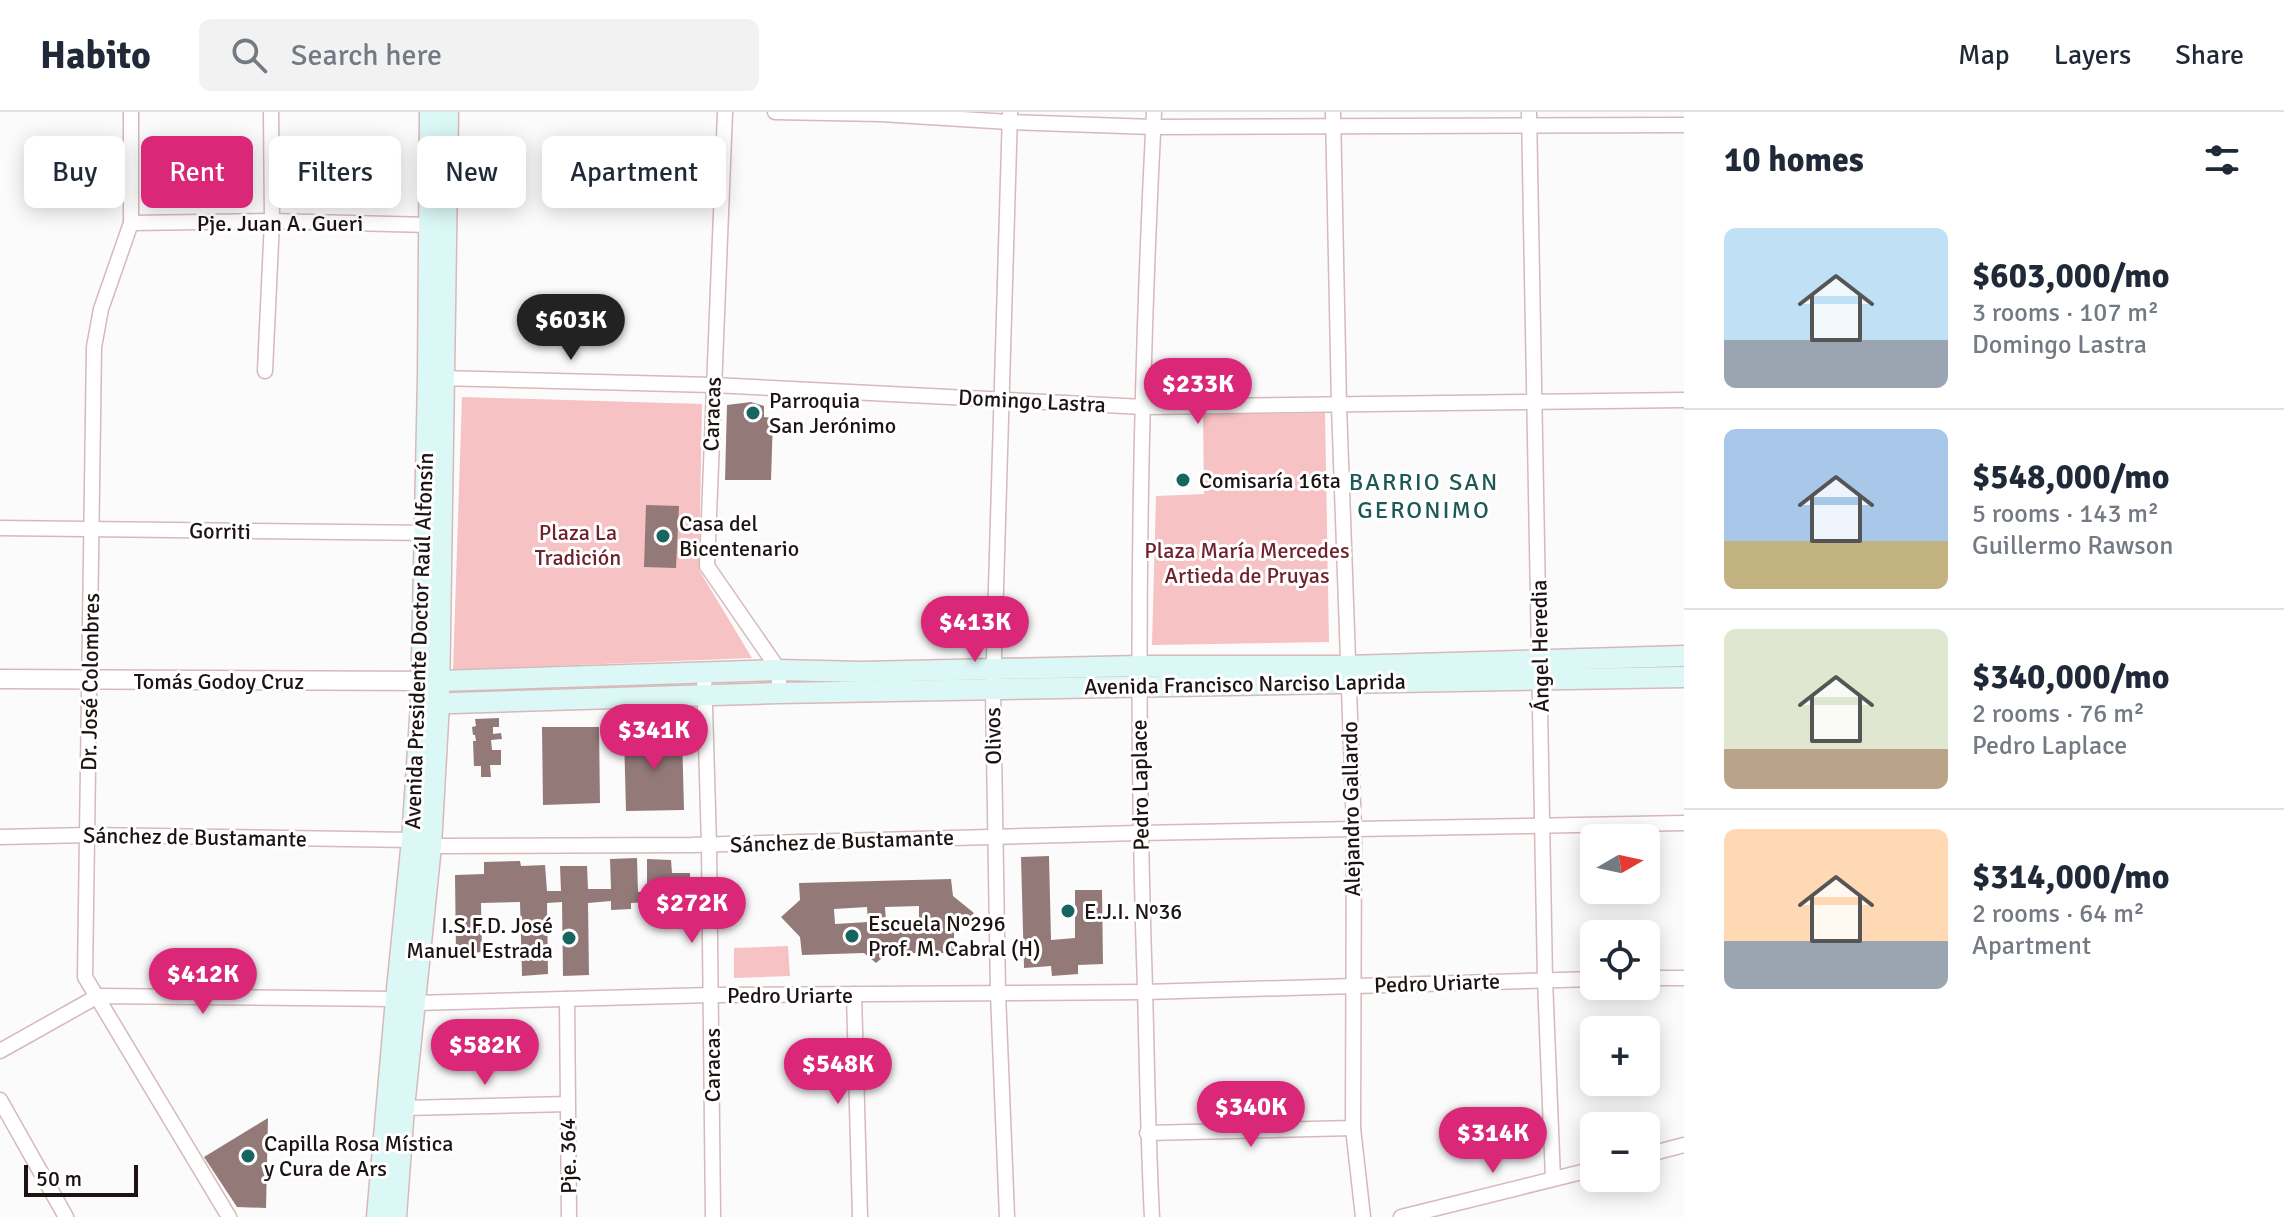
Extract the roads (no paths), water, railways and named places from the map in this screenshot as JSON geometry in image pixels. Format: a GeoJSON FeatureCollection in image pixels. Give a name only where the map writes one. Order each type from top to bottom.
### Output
{"type":"FeatureCollection","features":[{"type":"Feature","properties":{"kind":"main road","name":"Avenida Presidente Doctor Raúl Alfonsín"},"geometry":{"type":"LineString","coordinates":[[430,112],[429,225],[436,378]]}},
{"type":"Feature","properties":{"kind":"main road","name":"Avenida Presidente Doctor Raúl Alfonsín"},"geometry":{"type":"LineString","coordinates":[[377,1217],[422,843],[430,704],[436,378],[448,112]]}},
{"type":"Feature","properties":{"kind":"main road","name":"Avenida Francisco Narciso Laprida"},"geometry":{"type":"LineString","coordinates":[[430,682],[779,670],[862,672],[994,668],[1139,676],[1347,674],[1540,669],[1684,656]]}},
{"type":"Feature","properties":{"kind":"main road","name":"Avenida Francisco Narciso Laprida"},"geometry":{"type":"LineString","coordinates":[[1540,669],[1684,677]]}},
{"type":"Feature","properties":{"kind":"main road","name":"Avenida Francisco Narciso Laprida"},"geometry":{"type":"LineString","coordinates":[[430,704],[993,690],[1139,676]]}},
{"type":"Feature","properties":{"kind":"main road","name":"Avenida Presidente Doctor Raúl Alfonsín"},"geometry":{"type":"LineString","coordinates":[[396,1217],[404,1108],[405,1001]]}},
{"type":"Feature","properties":{"kind":"street","name":"Dr. José Colombres"},"geometry":{"type":"LineString","coordinates":[[131,112],[131,223],[101,309],[94,347],[85,977],[229,1217]]}},
{"type":"Feature","properties":{"kind":"street"},"geometry":{"type":"LineString","coordinates":[[265,371],[272,221],[271,112]]}},
{"type":"Feature","properties":{"kind":"street","name":"Caracas"},"geometry":{"type":"LineString","coordinates":[[725,112],[707,566],[779,670]]}},
{"type":"Feature","properties":{"kind":"street"},"geometry":{"type":"LineString","coordinates":[[775,112],[1153,119],[1529,119],[1684,125]]}},
{"type":"Feature","properties":{"kind":"street","name":"Olivos"},"geometry":{"type":"LineString","coordinates":[[1007,1217],[998,993],[993,690],[1010,117]]}},
{"type":"Feature","properties":{"kind":"street","name":"Alejandro Gallardo"},"geometry":{"type":"LineString","coordinates":[[1332,118],[1354,830],[1353,1128],[1363,1217]]}},
{"type":"Feature","properties":{"kind":"street","name":"Pedro Laplace"},"geometry":{"type":"LineString","coordinates":[[1152,1217],[1139,833],[1139,676],[1153,119]]}},
{"type":"Feature","properties":{"kind":"street","name":"Ángel Heredia"},"geometry":{"type":"LineString","coordinates":[[1529,119],[1545,980],[1553,1179]]}},
{"type":"Feature","properties":{"kind":"street","name":"Pje. Juan A. Gueri"},"geometry":{"type":"LineString","coordinates":[[131,223],[272,221],[429,225]]}},
{"type":"Feature","properties":{"kind":"street","name":"Domingo Lastra"},"geometry":{"type":"LineString","coordinates":[[436,378],[713,385],[1144,407],[1684,400]]}},
{"type":"Feature","properties":{"kind":"street","name":"Gorriti"},"geometry":{"type":"LineString","coordinates":[[0,528],[432,533]]}},
{"type":"Feature","properties":{"kind":"street"},"geometry":{"type":"LineString","coordinates":[[779,670],[779,693]]}},
{"type":"Feature","properties":{"kind":"street","name":"Caracas"},"geometry":{"type":"LineString","coordinates":[[704,673],[713,1217]]}},
{"type":"Feature","properties":{"kind":"street","name":"Tomás Godoy Cruz"},"geometry":{"type":"LineString","coordinates":[[0,679],[430,682]]}},
{"type":"Feature","properties":{"kind":"street","name":"Sánchez de Bustamante"},"geometry":{"type":"LineString","coordinates":[[0,837],[88,835],[422,843],[709,845],[1684,823]]}},
{"type":"Feature","properties":{"kind":"street"},"geometry":{"type":"LineString","coordinates":[[1660,978],[1684,978]]}},
{"type":"Feature","properties":{"kind":"street","name":"Pedro Uriarte"},"geometry":{"type":"LineString","coordinates":[[0,1051],[98,996],[405,1001],[1145,992],[1580,979]]}},
{"type":"Feature","properties":{"kind":"street"},"geometry":{"type":"LineString","coordinates":[[854,994],[860,1217]]}},
{"type":"Feature","properties":{"kind":"street","name":"Pje. 364"},"geometry":{"type":"LineString","coordinates":[[567,999],[569,1217]]}},
{"type":"Feature","properties":{"kind":"street"},"geometry":{"type":"LineString","coordinates":[[0,1100],[66,1217]]}},
{"type":"Feature","properties":{"kind":"street"},"geometry":{"type":"LineString","coordinates":[[404,1108],[567,1104]]}},
{"type":"Feature","properties":{"kind":"street"},"geometry":{"type":"LineString","coordinates":[[1147,1133],[1353,1128]]}},
{"type":"Feature","properties":{"kind":"street"},"geometry":{"type":"LineString","coordinates":[[1660,1151],[1684,1145]]}},
{"type":"Feature","properties":{"kind":"street"},"geometry":{"type":"LineString","coordinates":[[1401,1217],[1580,1172]]}},
{"type":"Feature","properties":{"kind":"place","name":"Parroquia San Jerónimo"},"geometry":{"type":"Point","coordinates":[753,413]}},
{"type":"Feature","properties":{"kind":"place","name":"Comisaría 16ta"},"geometry":{"type":"Point","coordinates":[1183,480]}},
{"type":"Feature","properties":{"kind":"place","name":"Casa del Bicentenario"},"geometry":{"type":"Point","coordinates":[663,536]}},
{"type":"Feature","properties":{"kind":"place","name":"E.J.I. Nº36"},"geometry":{"type":"Point","coordinates":[1068,911]}},
{"type":"Feature","properties":{"kind":"place","name":"Escuela Nº296 Prof. M. Cabral (H)"},"geometry":{"type":"Point","coordinates":[852,936]}},
{"type":"Feature","properties":{"kind":"place","name":"I.S.F.D. José Manuel Estrada"},"geometry":{"type":"Point","coordinates":[569,938]}},
{"type":"Feature","properties":{"kind":"place","name":"Capilla Rosa Mística y Cura de Ars"},"geometry":{"type":"Point","coordinates":[248,1156]}},
{"type":"Feature","properties":{"kind":"district","name":"BARRIO SAN GERONIMO"},"geometry":{"type":"Point","coordinates":[1424,496]}},
{"type":"Feature","properties":{"kind":"park label","name":"Plaza La Tradición"},"geometry":{"type":"Point","coordinates":[578,544]}},
{"type":"Feature","properties":{"kind":"park label","name":"Plaza María Mercedes Artieda de Pruyas"},"geometry":{"type":"Point","coordinates":[1247,562]}}]}
